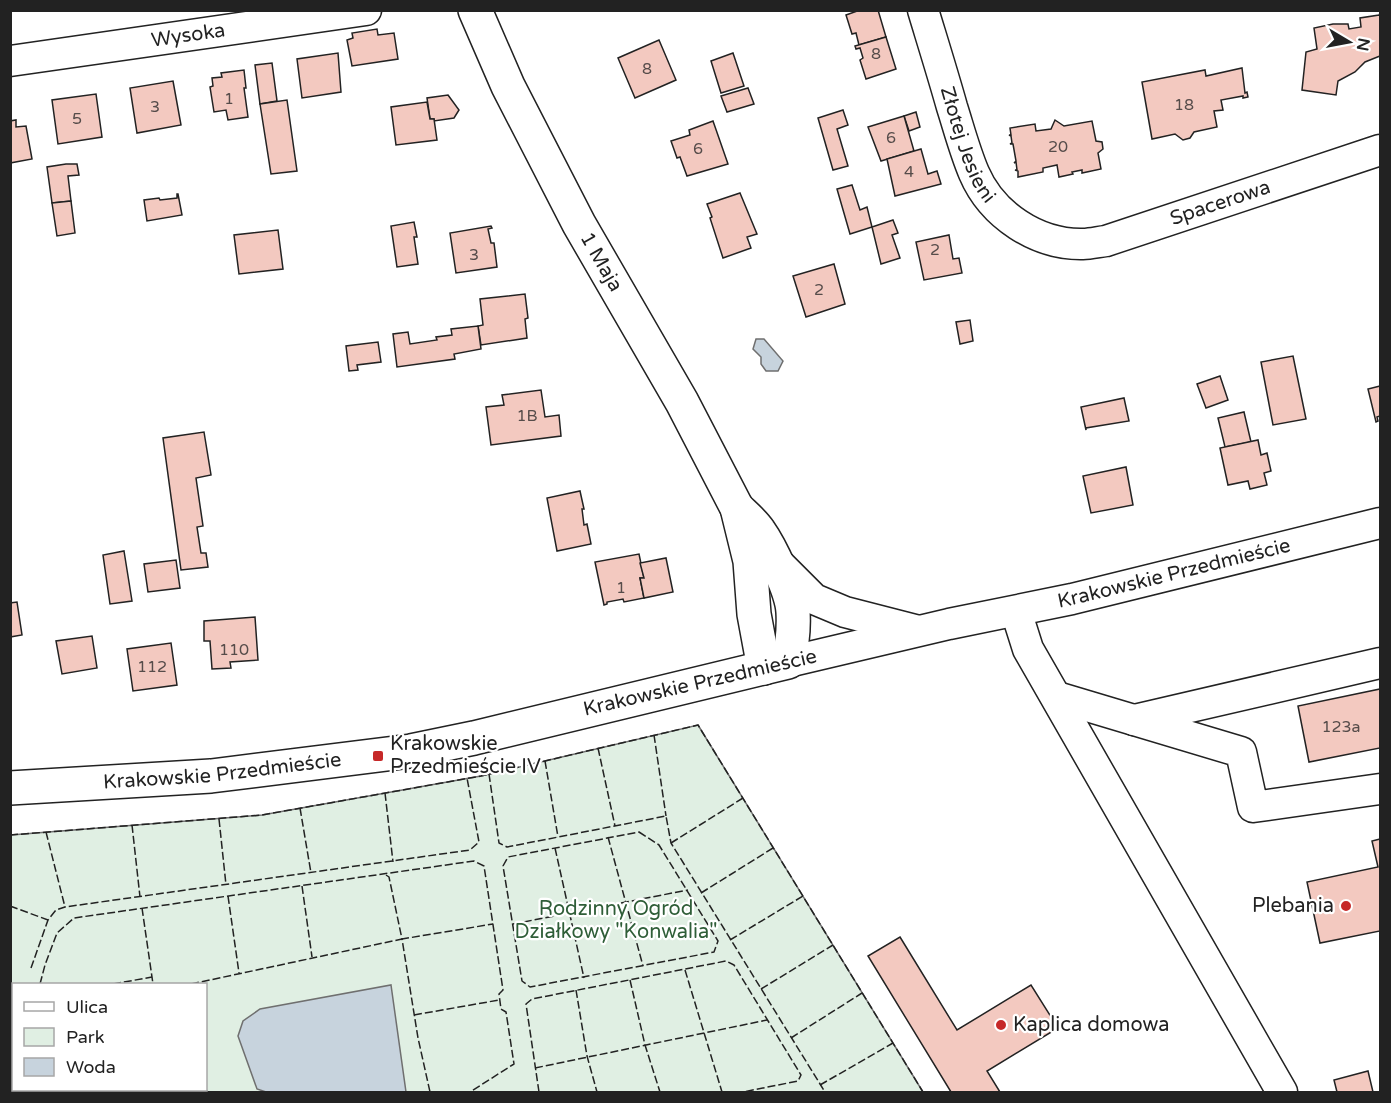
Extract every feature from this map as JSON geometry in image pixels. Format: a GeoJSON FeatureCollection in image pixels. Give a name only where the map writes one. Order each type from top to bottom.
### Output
{"type":"FeatureCollection","features":[{"type":"Feature","properties":{"kind":"main road","name":"1 Maja"},"geometry":{"type":"LineString","coordinates":[[475,10],[508,87],[579,224],[682,402],[737,508],[750,561],[754,614],[776,665],[792,645],[793,609],[777,562],[759,530],[737,508]]}},
{"type":"Feature","properties":{"kind":"main road","name":"Krakowskie Przedmieście"},"geometry":{"type":"LineString","coordinates":[[10,788],[211,776],[400,753],[474,738],[776,665]]}},
{"type":"Feature","properties":{"kind":"street","name":"Wysoka"},"geometry":{"type":"LineString","coordinates":[[10,61],[366,10]]}},
{"type":"Feature","properties":{"kind":"street","name":"Złotej Jesieni"},"geometry":{"type":"LineString","coordinates":[[923,10],[963,144],[975,175],[990,200],[1010,219],[1031,233],[1058,241]]}},
{"type":"Feature","properties":{"kind":"street","name":"Spacerowa"},"geometry":{"type":"LineString","coordinates":[[1058,241],[1083,244],[1106,241],[1380,150]]}},
{"type":"Feature","properties":{"kind":"street","name":"Krakowskie Przedmieście"},"geometry":{"type":"LineString","coordinates":[[776,665],[1016,611],[1380,523]]}},
{"type":"Feature","properties":{"kind":"street","name":"1 Maja"},"geometry":{"type":"LineString","coordinates":[[777,562],[814,599],[845,612],[921,631]]}},
{"type":"Feature","properties":{"kind":"street"},"geometry":{"type":"LineString","coordinates":[[1016,611],[1028,649],[1282,1092]]}},
{"type":"Feature","properties":{"kind":"street"},"geometry":{"type":"LineString","coordinates":[[1131,720],[1380,663]]}},
{"type":"Feature","properties":{"kind":"street"},"geometry":{"type":"LineString","coordinates":[[1057,697],[1241,752],[1253,807],[1380,789]]}},
{"type":"Feature","properties":{"kind":"green space","name":"Rodzinny Ogród Działkowy \"Konwalia\""},"geometry":{"type":"Polygon","coordinates":[[[698,725],[923,1092],[71,1092],[207,1091],[207,983],[12,983],[12,1000],[11,835],[262,815],[481,776],[698,725]]]}},
{"type":"Feature","properties":{"kind":"water"},"geometry":{"type":"Polygon","coordinates":[[[756,339],[764,339],[783,361],[778,371],[766,371],[761,364],[761,357],[753,349],[756,339]]]}},
{"type":"Feature","properties":{"kind":"water"},"geometry":{"type":"Polygon","coordinates":[[[391,985],[406,1092],[266,1092],[257,1089],[238,1036],[243,1021],[260,1009],[391,985]]]}},
{"type":"Feature","properties":{"kind":"building"},"geometry":{"type":"Polygon","coordinates":[[[860,10],[878,10],[886,37],[859,45],[856,33],[852,34],[846,15],[860,10]]]}},
{"type":"Feature","properties":{"kind":"building"},"geometry":{"type":"Polygon","coordinates":[[[1380,13],[1380,56],[1365,62],[1355,72],[1338,81],[1336,95],[1302,90],[1306,52],[1317,49],[1314,28],[1333,24],[1348,24],[1349,29],[1361,27],[1360,18],[1380,13]]]}},
{"type":"Feature","properties":{"kind":"building"},"geometry":{"type":"Polygon","coordinates":[[[377,29],[378,35],[394,33],[398,59],[352,66],[347,40],[353,38],[352,33],[377,29]]]}},
{"type":"Feature","properties":{"kind":"building"},"geometry":{"type":"Polygon","coordinates":[[[886,37],[896,69],[866,79],[860,60],[863,58],[860,48],[856,49],[855,46],[886,37]]]}},
{"type":"Feature","properties":{"kind":"building"},"geometry":{"type":"Polygon","coordinates":[[[659,40],[676,80],[635,98],[618,58],[659,40]]]}},
{"type":"Feature","properties":{"kind":"building"},"geometry":{"type":"Polygon","coordinates":[[[338,53],[341,92],[302,98],[297,59],[338,53]]]}},
{"type":"Feature","properties":{"kind":"building"},"geometry":{"type":"Polygon","coordinates":[[[733,53],[744,86],[721,93],[711,61],[733,53]]]}},
{"type":"Feature","properties":{"kind":"building"},"geometry":{"type":"Polygon","coordinates":[[[272,63],[277,101],[260,104],[255,65],[272,63]]]}},
{"type":"Feature","properties":{"kind":"building"},"geometry":{"type":"Polygon","coordinates":[[[1242,68],[1245,93],[1247,92],[1248,97],[1221,100],[1223,110],[1214,111],[1217,127],[1194,132],[1190,138],[1183,140],[1175,134],[1152,139],[1142,82],[1205,70],[1206,76],[1242,68]]]}},
{"type":"Feature","properties":{"kind":"building"},"geometry":{"type":"Polygon","coordinates":[[[244,70],[248,117],[228,120],[226,110],[214,112],[210,87],[213,86],[212,78],[222,77],[221,73],[244,70]]]}},
{"type":"Feature","properties":{"kind":"building"},"geometry":{"type":"Polygon","coordinates":[[[173,81],[181,125],[137,133],[130,88],[173,81]]]}},
{"type":"Feature","properties":{"kind":"building"},"geometry":{"type":"Polygon","coordinates":[[[748,88],[754,104],[727,112],[721,96],[748,88]]]}},
{"type":"Feature","properties":{"kind":"building"},"geometry":{"type":"Polygon","coordinates":[[[96,94],[102,137],[58,144],[52,100],[96,94]]]}},
{"type":"Feature","properties":{"kind":"building"},"geometry":{"type":"Polygon","coordinates":[[[448,95],[459,110],[454,118],[434,121],[430,119],[427,98],[448,95]]]}},
{"type":"Feature","properties":{"kind":"building"},"geometry":{"type":"Polygon","coordinates":[[[287,100],[297,171],[271,174],[260,104],[287,100]]]}},
{"type":"Feature","properties":{"kind":"building"},"geometry":{"type":"Polygon","coordinates":[[[427,102],[430,119],[434,119],[437,140],[396,145],[391,107],[427,102]]]}},
{"type":"Feature","properties":{"kind":"building"},"geometry":{"type":"Polygon","coordinates":[[[843,110],[848,125],[837,129],[848,166],[833,170],[818,118],[843,110]]]}},
{"type":"Feature","properties":{"kind":"building"},"geometry":{"type":"Polygon","coordinates":[[[916,112],[920,127],[909,131],[904,116],[916,112]]]}},
{"type":"Feature","properties":{"kind":"building"},"geometry":{"type":"Polygon","coordinates":[[[904,116],[914,151],[881,161],[868,127],[904,116]]]}},
{"type":"Feature","properties":{"kind":"building"},"geometry":{"type":"Polygon","coordinates":[[[16,120],[16,127],[26,126],[32,159],[10,163],[10,121],[16,120]]]}},
{"type":"Feature","properties":{"kind":"building"},"geometry":{"type":"Polygon","coordinates":[[[1055,120],[1064,126],[1092,121],[1096,141],[1102,142],[1103,149],[1098,153],[1101,169],[1082,173],[1082,170],[1059,177],[1057,165],[1043,168],[1043,172],[1018,177],[1018,171],[1015,170],[1017,170],[1016,162],[1014,163],[1016,161],[1013,144],[1010,144],[1012,143],[1009,135],[1011,135],[1010,128],[1035,124],[1036,131],[1051,129],[1055,120]]]}},
{"type":"Feature","properties":{"kind":"building"},"geometry":{"type":"Polygon","coordinates":[[[713,121],[728,164],[687,176],[671,141],[690,135],[689,130],[713,121]]]}},
{"type":"Feature","properties":{"kind":"building"},"geometry":{"type":"Polygon","coordinates":[[[921,149],[928,174],[937,171],[941,184],[895,196],[887,159],[921,149]]]}},
{"type":"Feature","properties":{"kind":"building"},"geometry":{"type":"Polygon","coordinates":[[[77,164],[79,175],[68,176],[71,201],[52,203],[47,167],[77,164]]]}},
{"type":"Feature","properties":{"kind":"building"},"geometry":{"type":"Polygon","coordinates":[[[852,185],[860,210],[867,207],[872,227],[850,234],[837,189],[852,185]]]}},
{"type":"Feature","properties":{"kind":"building"},"geometry":{"type":"Polygon","coordinates":[[[740,193],[757,234],[747,237],[751,248],[723,258],[707,204],[740,193]]]}},
{"type":"Feature","properties":{"kind":"building"},"geometry":{"type":"Polygon","coordinates":[[[177,194],[182,215],[147,221],[144,200],[177,198],[177,194]]]}},
{"type":"Feature","properties":{"kind":"building"},"geometry":{"type":"Polygon","coordinates":[[[71,201],[75,233],[57,236],[52,203],[71,201]]]}},
{"type":"Feature","properties":{"kind":"building"},"geometry":{"type":"Polygon","coordinates":[[[893,220],[898,233],[892,235],[900,258],[881,264],[872,227],[893,220]]]}},
{"type":"Feature","properties":{"kind":"building"},"geometry":{"type":"Polygon","coordinates":[[[414,222],[418,264],[397,267],[391,226],[414,222]]]}},
{"type":"Feature","properties":{"kind":"building"},"geometry":{"type":"Polygon","coordinates":[[[491,226],[492,228],[488,229],[491,243],[494,243],[497,267],[456,273],[450,233],[491,226]]]}},
{"type":"Feature","properties":{"kind":"building"},"geometry":{"type":"Polygon","coordinates":[[[278,230],[283,269],[239,274],[234,235],[278,230]]]}},
{"type":"Feature","properties":{"kind":"building"},"geometry":{"type":"Polygon","coordinates":[[[949,235],[953,259],[959,258],[962,273],[924,280],[916,242],[949,235]]]}},
{"type":"Feature","properties":{"kind":"building"},"geometry":{"type":"Polygon","coordinates":[[[834,264],[845,304],[806,317],[793,276],[834,264]]]}},
{"type":"Feature","properties":{"kind":"building"},"geometry":{"type":"Polygon","coordinates":[[[525,294],[528,318],[525,319],[527,338],[481,345],[478,326],[483,325],[480,299],[525,294]]]}},
{"type":"Feature","properties":{"kind":"building"},"geometry":{"type":"Polygon","coordinates":[[[970,320],[973,341],[960,344],[956,322],[970,320]]]}},
{"type":"Feature","properties":{"kind":"building"},"geometry":{"type":"Polygon","coordinates":[[[478,326],[481,349],[454,354],[455,359],[397,367],[393,334],[408,332],[410,344],[452,335],[451,329],[478,326]]]}},
{"type":"Feature","properties":{"kind":"building"},"geometry":{"type":"Polygon","coordinates":[[[378,342],[381,362],[357,365],[358,370],[349,371],[346,346],[378,342]]]}},
{"type":"Feature","properties":{"kind":"building"},"geometry":{"type":"Polygon","coordinates":[[[1293,356],[1306,419],[1273,425],[1261,362],[1293,356]]]}},
{"type":"Feature","properties":{"kind":"building"},"geometry":{"type":"Polygon","coordinates":[[[1220,376],[1228,400],[1206,408],[1197,384],[1220,376]]]}},
{"type":"Feature","properties":{"kind":"building"},"geometry":{"type":"Polygon","coordinates":[[[1380,386],[1380,416],[1377,417],[1376,422],[1368,389],[1380,386]]]}},
{"type":"Feature","properties":{"kind":"building"},"geometry":{"type":"Polygon","coordinates":[[[541,390],[545,417],[559,415],[561,436],[491,445],[486,407],[504,405],[502,395],[541,390]]]}},
{"type":"Feature","properties":{"kind":"building"},"geometry":{"type":"Polygon","coordinates":[[[1124,398],[1129,421],[1086,428],[1086,430],[1081,407],[1124,398]]]}},
{"type":"Feature","properties":{"kind":"building"},"geometry":{"type":"Polygon","coordinates":[[[1244,412],[1251,442],[1225,447],[1218,418],[1244,412]]]}},
{"type":"Feature","properties":{"kind":"building"},"geometry":{"type":"Polygon","coordinates":[[[204,432],[211,475],[196,478],[203,526],[197,527],[201,553],[206,553],[208,567],[181,570],[163,438],[204,432]]]}},
{"type":"Feature","properties":{"kind":"building"},"geometry":{"type":"Polygon","coordinates":[[[1258,440],[1261,455],[1267,453],[1271,471],[1264,473],[1267,485],[1250,489],[1248,481],[1228,485],[1220,448],[1258,440]]]}},
{"type":"Feature","properties":{"kind":"building"},"geometry":{"type":"Polygon","coordinates":[[[1126,467],[1133,505],[1091,513],[1083,476],[1126,467]]]}},
{"type":"Feature","properties":{"kind":"building"},"geometry":{"type":"Polygon","coordinates":[[[580,491],[584,509],[582,509],[584,525],[587,524],[591,544],[557,551],[547,498],[580,491]]]}},
{"type":"Feature","properties":{"kind":"building"},"geometry":{"type":"Polygon","coordinates":[[[124,551],[132,601],[110,604],[103,555],[124,551]]]}},
{"type":"Feature","properties":{"kind":"building"},"geometry":{"type":"Polygon","coordinates":[[[639,554],[644,578],[640,578],[644,598],[624,602],[623,599],[607,602],[604,605],[595,562],[639,554]]]}},
{"type":"Feature","properties":{"kind":"building"},"geometry":{"type":"Polygon","coordinates":[[[666,558],[673,592],[644,598],[640,578],[644,578],[640,563],[666,558]]]}},
{"type":"Feature","properties":{"kind":"building"},"geometry":{"type":"Polygon","coordinates":[[[176,560],[180,588],[148,592],[144,564],[176,560]]]}},
{"type":"Feature","properties":{"kind":"building"},"geometry":{"type":"Polygon","coordinates":[[[17,602],[22,635],[10,637],[10,603],[17,602]]]}},
{"type":"Feature","properties":{"kind":"building"},"geometry":{"type":"Polygon","coordinates":[[[255,617],[258,660],[230,662],[231,668],[212,669],[210,641],[204,641],[204,621],[255,617]]]}},
{"type":"Feature","properties":{"kind":"building"},"geometry":{"type":"Polygon","coordinates":[[[92,636],[97,668],[62,674],[56,641],[92,636]]]}},
{"type":"Feature","properties":{"kind":"building"},"geometry":{"type":"Polygon","coordinates":[[[171,643],[177,685],[133,691],[127,649],[171,643]]]}},
{"type":"Feature","properties":{"kind":"building"},"geometry":{"type":"Polygon","coordinates":[[[1380,689],[1380,748],[1309,762],[1298,706],[1380,689]]]}},
{"type":"Feature","properties":{"kind":"building","name":"Plebania"},"geometry":{"type":"Polygon","coordinates":[[[1380,839],[1380,931],[1320,943],[1307,882],[1378,867],[1372,841],[1380,839]]]}},
{"type":"Feature","properties":{"kind":"building"},"geometry":{"type":"Polygon","coordinates":[[[900,937],[957,1030],[1031,985],[1058,1028],[987,1071],[1000,1092],[951,1092],[868,956],[900,937]]]}},
{"type":"Feature","properties":{"kind":"building"},"geometry":{"type":"Polygon","coordinates":[[[1368,1071],[1373,1092],[1337,1092],[1334,1080],[1368,1071]]]}},
{"type":"Feature","properties":{"kind":"fence"},"geometry":{"type":"LineString","coordinates":[[10,835],[262,815],[481,776],[698,725],[923,1092]]}},
{"type":"Feature","properties":{"kind":"fence"},"geometry":{"type":"LineString","coordinates":[[654,735],[666,816]]}},
{"type":"Feature","properties":{"kind":"fence"},"geometry":{"type":"LineString","coordinates":[[598,748],[615,826]]}},
{"type":"Feature","properties":{"kind":"fence"},"geometry":{"type":"LineString","coordinates":[[545,761],[558,837]]}},
{"type":"Feature","properties":{"kind":"fence"},"geometry":{"type":"LineString","coordinates":[[489,774],[499,843],[507,847],[666,816],[671,843],[825,1092]]}},
{"type":"Feature","properties":{"kind":"fence"},"geometry":{"type":"LineString","coordinates":[[31,968],[48,920],[56,910],[65,907],[470,850],[479,842],[467,778]]}},
{"type":"Feature","properties":{"kind":"fence"},"geometry":{"type":"LineString","coordinates":[[385,793],[393,862]]}},
{"type":"Feature","properties":{"kind":"fence"},"geometry":{"type":"LineString","coordinates":[[671,843],[743,798]]}},
{"type":"Feature","properties":{"kind":"fence"},"geometry":{"type":"LineString","coordinates":[[300,808],[311,873]]}},
{"type":"Feature","properties":{"kind":"fence"},"geometry":{"type":"LineString","coordinates":[[219,819],[226,885]]}},
{"type":"Feature","properties":{"kind":"fence"},"geometry":{"type":"LineString","coordinates":[[132,825],[140,897]]}},
{"type":"Feature","properties":{"kind":"fence"},"geometry":{"type":"LineString","coordinates":[[46,832],[65,907]]}},
{"type":"Feature","properties":{"kind":"fence"},"geometry":{"type":"LineString","coordinates":[[639,832],[659,845],[718,941],[714,952],[530,987],[522,981],[503,866],[508,857],[639,832]]}},
{"type":"Feature","properties":{"kind":"fence"},"geometry":{"type":"LineString","coordinates":[[608,837],[643,966]]}},
{"type":"Feature","properties":{"kind":"fence"},"geometry":{"type":"LineString","coordinates":[[555,848],[584,978]]}},
{"type":"Feature","properties":{"kind":"fence"},"geometry":{"type":"LineString","coordinates":[[701,893],[773,848]]}},
{"type":"Feature","properties":{"kind":"fence"},"geometry":{"type":"LineString","coordinates":[[40,983],[57,933],[74,918],[474,861],[484,866],[503,990],[499,994],[501,1009],[506,1012],[514,1064],[470,1092]]}},
{"type":"Feature","properties":{"kind":"fence"},"geometry":{"type":"LineString","coordinates":[[386,875],[389,877],[402,939],[493,924]]}},
{"type":"Feature","properties":{"kind":"fence"},"geometry":{"type":"LineString","coordinates":[[302,886],[312,957]]}},
{"type":"Feature","properties":{"kind":"fence"},"geometry":{"type":"LineString","coordinates":[[513,924],[688,890]]}},
{"type":"Feature","properties":{"kind":"fence"},"geometry":{"type":"LineString","coordinates":[[228,896],[239,973]]}},
{"type":"Feature","properties":{"kind":"fence"},"geometry":{"type":"LineString","coordinates":[[730,940],[803,896]]}},
{"type":"Feature","properties":{"kind":"fence"},"geometry":{"type":"LineString","coordinates":[[10,906],[48,920]]}},
{"type":"Feature","properties":{"kind":"fence"},"geometry":{"type":"LineString","coordinates":[[142,908],[153,983]]}},
{"type":"Feature","properties":{"kind":"fence"},"geometry":{"type":"LineString","coordinates":[[196,983],[402,939],[418,1038],[430,1092]]}},
{"type":"Feature","properties":{"kind":"fence"},"geometry":{"type":"LineString","coordinates":[[761,989],[833,945]]}},
{"type":"Feature","properties":{"kind":"fence"},"geometry":{"type":"LineString","coordinates":[[539,1092],[526,1004],[532,999],[726,961],[734,965],[801,1075],[798,1081],[743,1092]]}},
{"type":"Feature","properties":{"kind":"fence"},"geometry":{"type":"LineString","coordinates":[[685,970],[722,1092]]}},
{"type":"Feature","properties":{"kind":"fence"},"geometry":{"type":"LineString","coordinates":[[119,983],[152,977]]}},
{"type":"Feature","properties":{"kind":"fence"},"geometry":{"type":"LineString","coordinates":[[630,980],[645,1045],[660,1092]]}},
{"type":"Feature","properties":{"kind":"fence"},"geometry":{"type":"LineString","coordinates":[[576,990],[587,1056],[597,1092]]}},
{"type":"Feature","properties":{"kind":"fence"},"geometry":{"type":"LineString","coordinates":[[791,1038],[862,993]]}},
{"type":"Feature","properties":{"kind":"fence"},"geometry":{"type":"LineString","coordinates":[[414,1015],[499,1000]]}},
{"type":"Feature","properties":{"kind":"fence"},"geometry":{"type":"LineString","coordinates":[[535,1068],[767,1020]]}},
{"type":"Feature","properties":{"kind":"fence"},"geometry":{"type":"LineString","coordinates":[[820,1085],[893,1043]]}},
{"type":"Feature","properties":{"kind":"fence"},"geometry":{"type":"LineString","coordinates":[[122,1092],[126,1091]]}},
{"type":"Feature","properties":{"kind":"place","name":"Krakowskie Przedmieście IV"},"geometry":{"type":"Point","coordinates":[378,756]}},
{"type":"Feature","properties":{"kind":"place","name":"Plebania"},"geometry":{"type":"Point","coordinates":[1346,906]}},
{"type":"Feature","properties":{"kind":"place","name":"Kaplica domowa"},"geometry":{"type":"Point","coordinates":[1001,1025]}}]}
